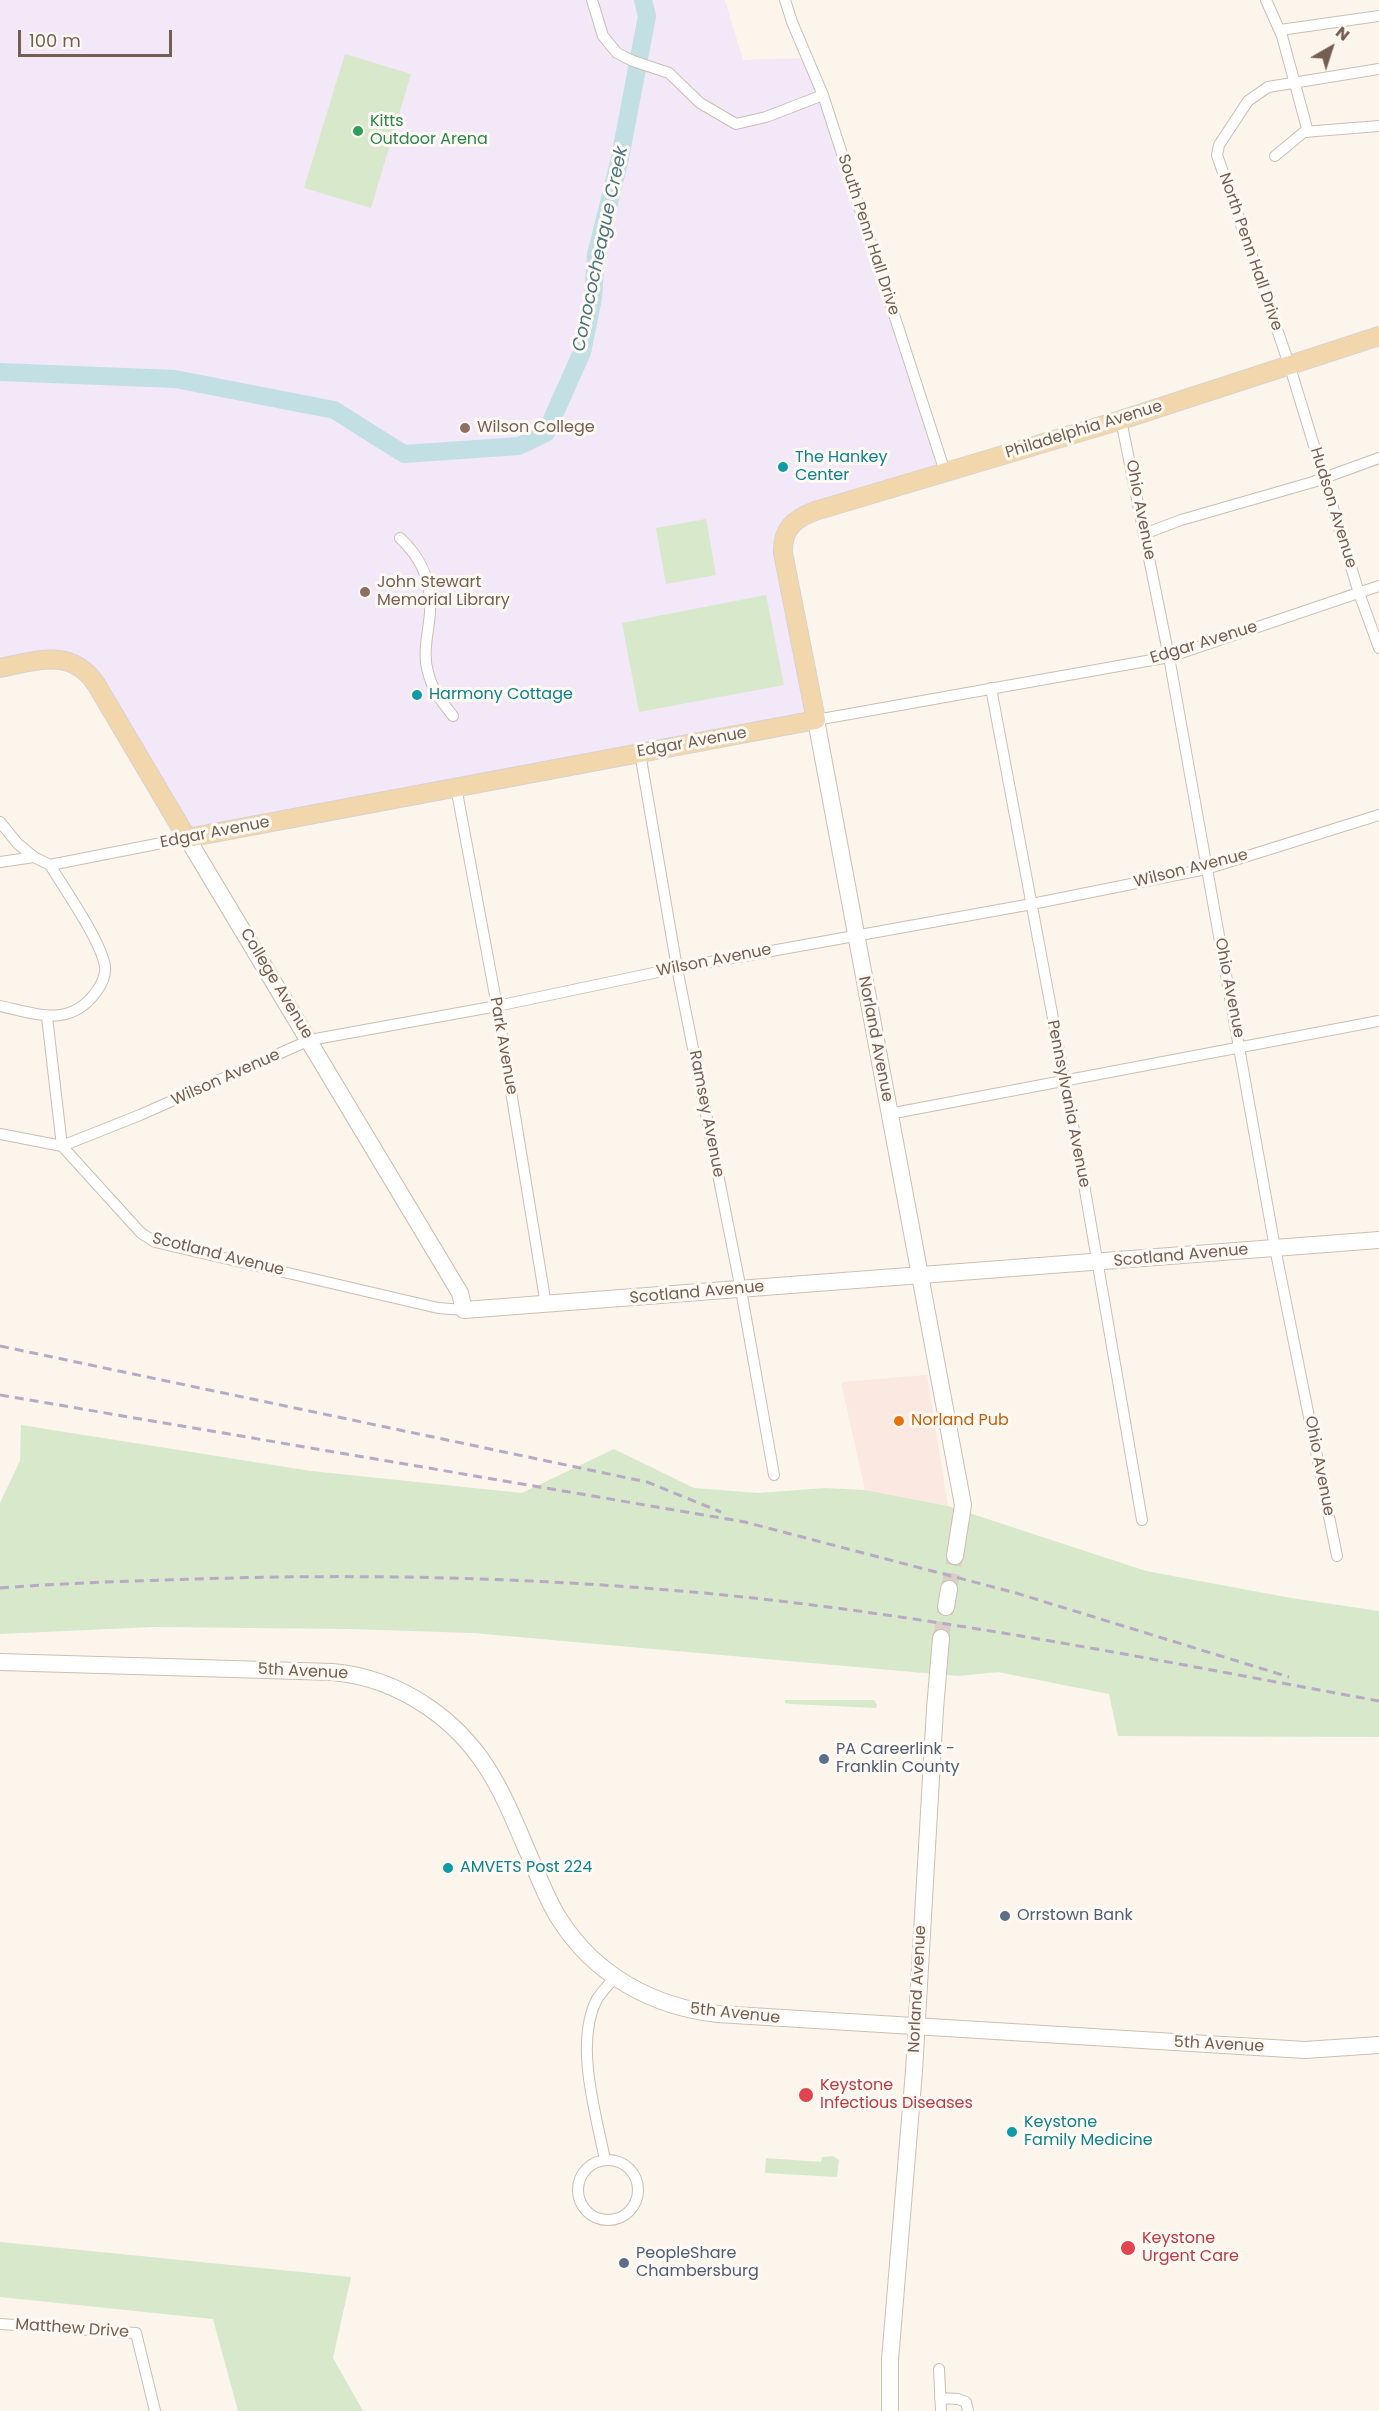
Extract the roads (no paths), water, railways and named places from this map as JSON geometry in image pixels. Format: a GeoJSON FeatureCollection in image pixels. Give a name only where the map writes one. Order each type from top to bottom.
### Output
{"type":"FeatureCollection","features":[{"type":"Feature","properties":{"kind":"main road","name":"Philadelphia Avenue"},"geometry":{"type":"LineString","coordinates":[[790,524],[815,511],[1121,420],[1290,367],[1379,336]]}},
{"type":"Feature","properties":{"kind":"main road","name":"Norland Avenue"},"geometry":{"type":"LineString","coordinates":[[790,524],[784,537],[783,553],[816,720]]}},
{"type":"Feature","properties":{"kind":"main road","name":"College Avenue"},"geometry":{"type":"LineString","coordinates":[[0,668],[54,659],[76,664],[87,672],[187,838]]}},
{"type":"Feature","properties":{"kind":"main road","name":"Edgar Avenue"},"geometry":{"type":"LineString","coordinates":[[187,838],[816,720]]}},
{"type":"Feature","properties":{"kind":"street"},"geometry":{"type":"LineString","coordinates":[[592,0],[603,36],[617,52],[633,62],[663,71],[700,103],[736,124],[766,117],[824,95]]}},
{"type":"Feature","properties":{"kind":"street","name":"South Penn Hall Drive"},"geometry":{"type":"LineString","coordinates":[[785,0],[792,22],[824,95],[945,472]]}},
{"type":"Feature","properties":{"kind":"street"},"geometry":{"type":"LineString","coordinates":[[1266,0],[1280,30],[1308,132]]}},
{"type":"Feature","properties":{"kind":"street"},"geometry":{"type":"LineString","coordinates":[[1280,30],[1379,16]]}},
{"type":"Feature","properties":{"kind":"street","name":"North Penn Hall Drive"},"geometry":{"type":"LineString","coordinates":[[1290,367],[1217,155],[1219,145],[1248,101],[1268,87],[1379,69]]}},
{"type":"Feature","properties":{"kind":"street"},"geometry":{"type":"LineString","coordinates":[[1275,156],[1304,132],[1379,126]]}},
{"type":"Feature","properties":{"kind":"street","name":"Hudson Avenue"},"geometry":{"type":"LineString","coordinates":[[1290,367],[1359,593],[1379,648]]}},
{"type":"Feature","properties":{"kind":"street","name":"Ohio Avenue"},"geometry":{"type":"LineString","coordinates":[[1121,420],[1169,657],[1275,1248],[1337,1556]]}},
{"type":"Feature","properties":{"kind":"street"},"geometry":{"type":"LineString","coordinates":[[1144,534],[1181,520],[1324,478],[1379,458]]}},
{"type":"Feature","properties":{"kind":"street"},"geometry":{"type":"LineString","coordinates":[[400,538],[415,554],[428,581],[431,607],[426,650],[427,671],[436,693],[453,716]]}},
{"type":"Feature","properties":{"kind":"street","name":"Edgar Avenue"},"geometry":{"type":"LineString","coordinates":[[816,720],[1169,657],[1379,586]]}},
{"type":"Feature","properties":{"kind":"street","name":"Pennsylvania Avenue"},"geometry":{"type":"LineString","coordinates":[[991,688],[1098,1262],[1142,1520]]}},
{"type":"Feature","properties":{"kind":"street","name":"Norland Avenue"},"geometry":{"type":"LineString","coordinates":[[816,720],[963,1505],[955,1556]]}},
{"type":"Feature","properties":{"kind":"street","name":"Ramsey Avenue"},"geometry":{"type":"LineString","coordinates":[[640,753],[676,968],[741,1290],[774,1475]]}},
{"type":"Feature","properties":{"kind":"street","name":"Park Avenue"},"geometry":{"type":"LineString","coordinates":[[456,787],[497,1006],[546,1305]]}},
{"type":"Feature","properties":{"kind":"street","name":"Wilson Avenue"},"geometry":{"type":"LineString","coordinates":[[62,1146],[140,1115],[310,1040],[497,1006],[676,968],[1032,904],[1206,869],[1379,815]]}},
{"type":"Feature","properties":{"kind":"street"},"geometry":{"type":"LineString","coordinates":[[0,822],[18,844],[34,857],[50,865],[99,949],[105,969],[102,984],[90,1001],[72,1013],[47,1017],[0,1006]]}},
{"type":"Feature","properties":{"kind":"street","name":"Edgar Avenue"},"geometry":{"type":"LineString","coordinates":[[50,865],[187,838]]}},
{"type":"Feature","properties":{"kind":"street","name":"College Avenue"},"geometry":{"type":"LineString","coordinates":[[187,838],[460,1293],[464,1311]]}},
{"type":"Feature","properties":{"kind":"street"},"geometry":{"type":"LineString","coordinates":[[0,862],[34,857]]}},
{"type":"Feature","properties":{"kind":"street"},"geometry":{"type":"LineString","coordinates":[[0,1134],[62,1146],[47,1017]]}},
{"type":"Feature","properties":{"kind":"street"},"geometry":{"type":"LineString","coordinates":[[889,1114],[1379,1021]]}},
{"type":"Feature","properties":{"kind":"street","name":"Scotland Avenue"},"geometry":{"type":"LineString","coordinates":[[62,1146],[141,1233],[155,1242],[438,1308],[464,1311],[1379,1240]]}},
{"type":"Feature","properties":{"kind":"street"},"geometry":{"type":"LineString","coordinates":[[946,1607],[949,1589]]}},
{"type":"Feature","properties":{"kind":"street","name":"Norland Avenue"},"geometry":{"type":"LineString","coordinates":[[890,2411],[890,2360],[916,2028],[941,1638]]}},
{"type":"Feature","properties":{"kind":"street","name":"5th Avenue"},"geometry":{"type":"LineString","coordinates":[[0,1662],[332,1672],[381,1682],[401,1691],[443,1717],[471,1743],[482,1757],[494,1778],[555,1913],[585,1952],[615,1977],[656,2000],[703,2013],[916,2028],[1305,2050],[1379,2045]]}},
{"type":"Feature","properties":{"kind":"street"},"geometry":{"type":"LineString","coordinates":[[604,2160],[588,2076],[586,2040],[597,2000],[615,1977]]}},
{"type":"Feature","properties":{"kind":"street"},"geometry":{"type":"LineString","coordinates":[[604,2160],[623,2164],[630,2169],[638,2186],[635,2204],[629,2212],[612,2220],[593,2216],[579,2199],[579,2183],[582,2175],[588,2168],[604,2160]]}},
{"type":"Feature","properties":{"kind":"street","name":"Matthew Drive"},"geometry":{"type":"LineString","coordinates":[[0,2324],[136,2333],[155,2411]]}},
{"type":"Feature","properties":{"kind":"street"},"geometry":{"type":"LineString","coordinates":[[939,2369],[941,2411]]}},
{"type":"Feature","properties":{"kind":"street"},"geometry":{"type":"LineString","coordinates":[[940,2398],[958,2398],[966,2402],[968,2411]]}},
{"type":"Feature","properties":{"kind":"waterway","name":"Conococheague Creek"},"geometry":{"type":"LineString","coordinates":[[0,372],[175,379],[334,410],[404,454],[519,446],[546,433],[582,352],[593,298],[596,255],[620,158],[647,16],[643,0]]}},
{"type":"Feature","properties":{"kind":"tunnel"},"geometry":{"type":"LineString","coordinates":[[949,1589],[955,1556]]}},
{"type":"Feature","properties":{"kind":"tunnel"},"geometry":{"type":"LineString","coordinates":[[941,1638],[946,1607]]}},
{"type":"Feature","properties":{"kind":"railway"},"geometry":{"type":"LineString","coordinates":[[0,1346],[647,1482],[721,1512]]}},
{"type":"Feature","properties":{"kind":"railway"},"geometry":{"type":"LineString","coordinates":[[0,1395],[745,1522],[1016,1593],[1289,1677]]}},
{"type":"Feature","properties":{"kind":"railway"},"geometry":{"type":"LineString","coordinates":[[0,1588],[73,1583],[265,1577],[404,1577],[544,1582],[683,1591],[910,1618],[1379,1701]]}},
{"type":"Feature","properties":{"kind":"place","name":"Kitts Outdoor Arena"},"geometry":{"type":"Point","coordinates":[358,131]}},
{"type":"Feature","properties":{"kind":"place","name":"Wilson College"},"geometry":{"type":"Point","coordinates":[465,428]}},
{"type":"Feature","properties":{"kind":"place","name":"The Hankey Center"},"geometry":{"type":"Point","coordinates":[783,467]}},
{"type":"Feature","properties":{"kind":"place","name":"John Stewart Memorial Library"},"geometry":{"type":"Point","coordinates":[365,592]}},
{"type":"Feature","properties":{"kind":"place","name":"Harmony Cottage"},"geometry":{"type":"Point","coordinates":[417,695]}},
{"type":"Feature","properties":{"kind":"place","name":"Norland Pub"},"geometry":{"type":"Point","coordinates":[899,1421]}},
{"type":"Feature","properties":{"kind":"place","name":"PA Careerlink - Franklin County"},"geometry":{"type":"Point","coordinates":[824,1759]}},
{"type":"Feature","properties":{"kind":"place","name":"AMVETS Post 224"},"geometry":{"type":"Point","coordinates":[448,1868]}},
{"type":"Feature","properties":{"kind":"place","name":"Orrstown Bank"},"geometry":{"type":"Point","coordinates":[1005,1916]}},
{"type":"Feature","properties":{"kind":"place","name":"Keystone Infectious Diseases"},"geometry":{"type":"Point","coordinates":[806,2095]}},
{"type":"Feature","properties":{"kind":"place","name":"Keystone Family Medicine"},"geometry":{"type":"Point","coordinates":[1012,2132]}},
{"type":"Feature","properties":{"kind":"place","name":"Keystone Urgent Care"},"geometry":{"type":"Point","coordinates":[1128,2248]}},
{"type":"Feature","properties":{"kind":"place","name":"PeopleShare Chambersburg"},"geometry":{"type":"Point","coordinates":[624,2263]}}]}
